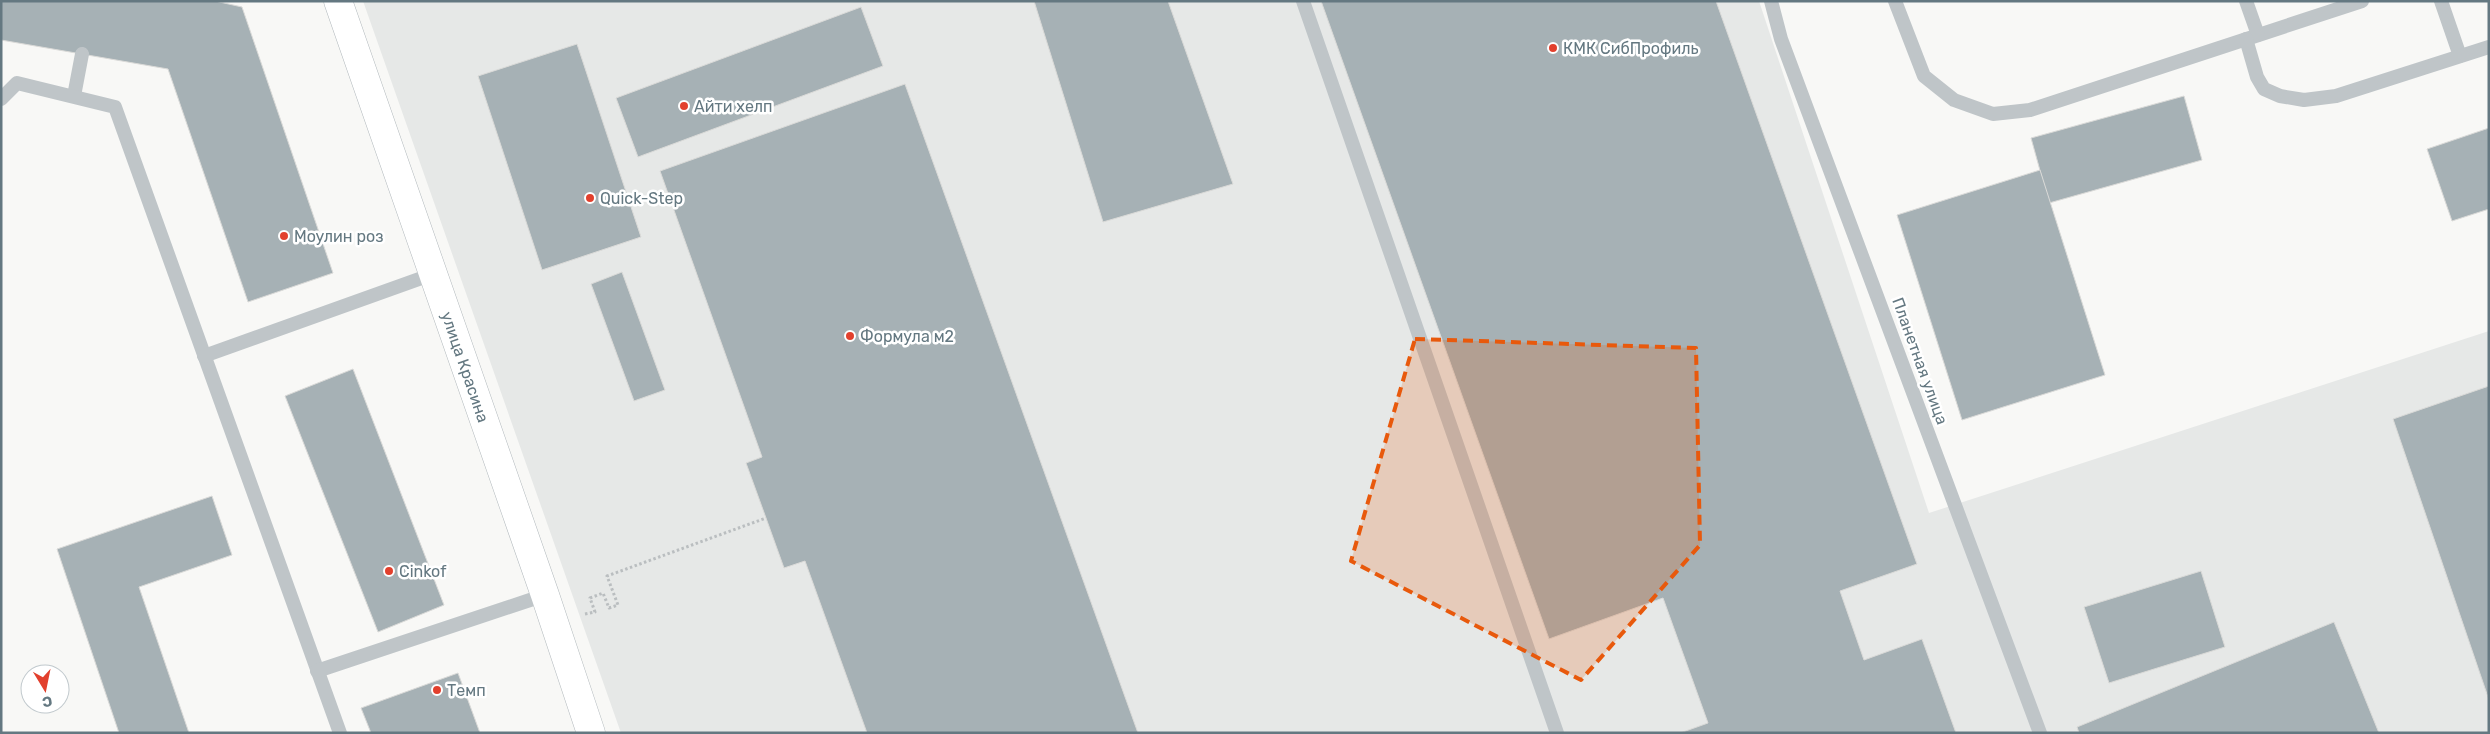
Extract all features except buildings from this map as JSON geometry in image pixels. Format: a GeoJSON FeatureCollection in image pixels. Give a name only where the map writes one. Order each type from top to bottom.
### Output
{"type":"FeatureCollection","features":[{"type":"Feature","properties":{"kind":"street","name":"улица Красина"},"geometry":{"type":"LineString","coordinates":[[338,1],[545,595],[591,733]]}},
{"type":"Feature","properties":{"kind":"lane"},"geometry":{"type":"LineString","coordinates":[[1303,1],[1557,733]]}},
{"type":"Feature","properties":{"kind":"lane","name":"Планетная улица"},"geometry":{"type":"LineString","coordinates":[[1771,1],[1781,39],[2040,733]]}},
{"type":"Feature","properties":{"kind":"lane"},"geometry":{"type":"LineString","coordinates":[[1896,1],[1924,76],[1954,100],[1993,114],[2030,110],[2362,1]]}},
{"type":"Feature","properties":{"kind":"lane"},"geometry":{"type":"LineString","coordinates":[[2246,1],[2257,77],[2264,89],[2280,96],[2304,100],[2336,96],[2489,47]]}},
{"type":"Feature","properties":{"kind":"lane"},"geometry":{"type":"LineString","coordinates":[[2441,1],[2460,56]]}},
{"type":"Feature","properties":{"kind":"lane"},"geometry":{"type":"LineString","coordinates":[[74,96],[82,54]]}},
{"type":"Feature","properties":{"kind":"lane"},"geometry":{"type":"LineString","coordinates":[[1,100],[17,83],[115,106],[340,733]]}},
{"type":"Feature","properties":{"kind":"lane"},"geometry":{"type":"LineString","coordinates":[[204,356],[433,274]]}},
{"type":"Feature","properties":{"kind":"lane"},"geometry":{"type":"LineString","coordinates":[[317,671],[545,595]]}},
{"type":"Feature","properties":{"kind":"path"},"geometry":{"type":"LineString","coordinates":[[595,612],[590,598],[603,593],[609,608],[618,605],[607,576],[766,518]]}},
{"type":"Feature","properties":{"kind":"highlighted area"},"geometry":{"type":"Polygon","coordinates":[[[1415,339],[1696,348],[1700,545],[1581,680],[1351,561],[1415,339]]]}},
{"type":"Feature","properties":{"kind":"shaded area"},"geometry":{"type":"Polygon","coordinates":[[[363,1],[1759,1],[1929,513],[2489,331],[2489,733],[621,733],[363,1]]]}},
{"type":"Feature","properties":{"kind":"place","name":"КМК СибПрофиль"},"geometry":{"type":"Point","coordinates":[1553,48]}},
{"type":"Feature","properties":{"kind":"place","name":"Айти хелп"},"geometry":{"type":"Point","coordinates":[684,106]}},
{"type":"Feature","properties":{"kind":"place","name":"Quick-Step"},"geometry":{"type":"Point","coordinates":[590,198]}},
{"type":"Feature","properties":{"kind":"place","name":"Моулин роз"},"geometry":{"type":"Point","coordinates":[284,236]}},
{"type":"Feature","properties":{"kind":"place","name":"Формула м2"},"geometry":{"type":"Point","coordinates":[850,336]}},
{"type":"Feature","properties":{"kind":"place","name":"Cinkof"},"geometry":{"type":"Point","coordinates":[389,571]}},
{"type":"Feature","properties":{"kind":"place","name":"Темп"},"geometry":{"type":"Point","coordinates":[437,690]}}]}
